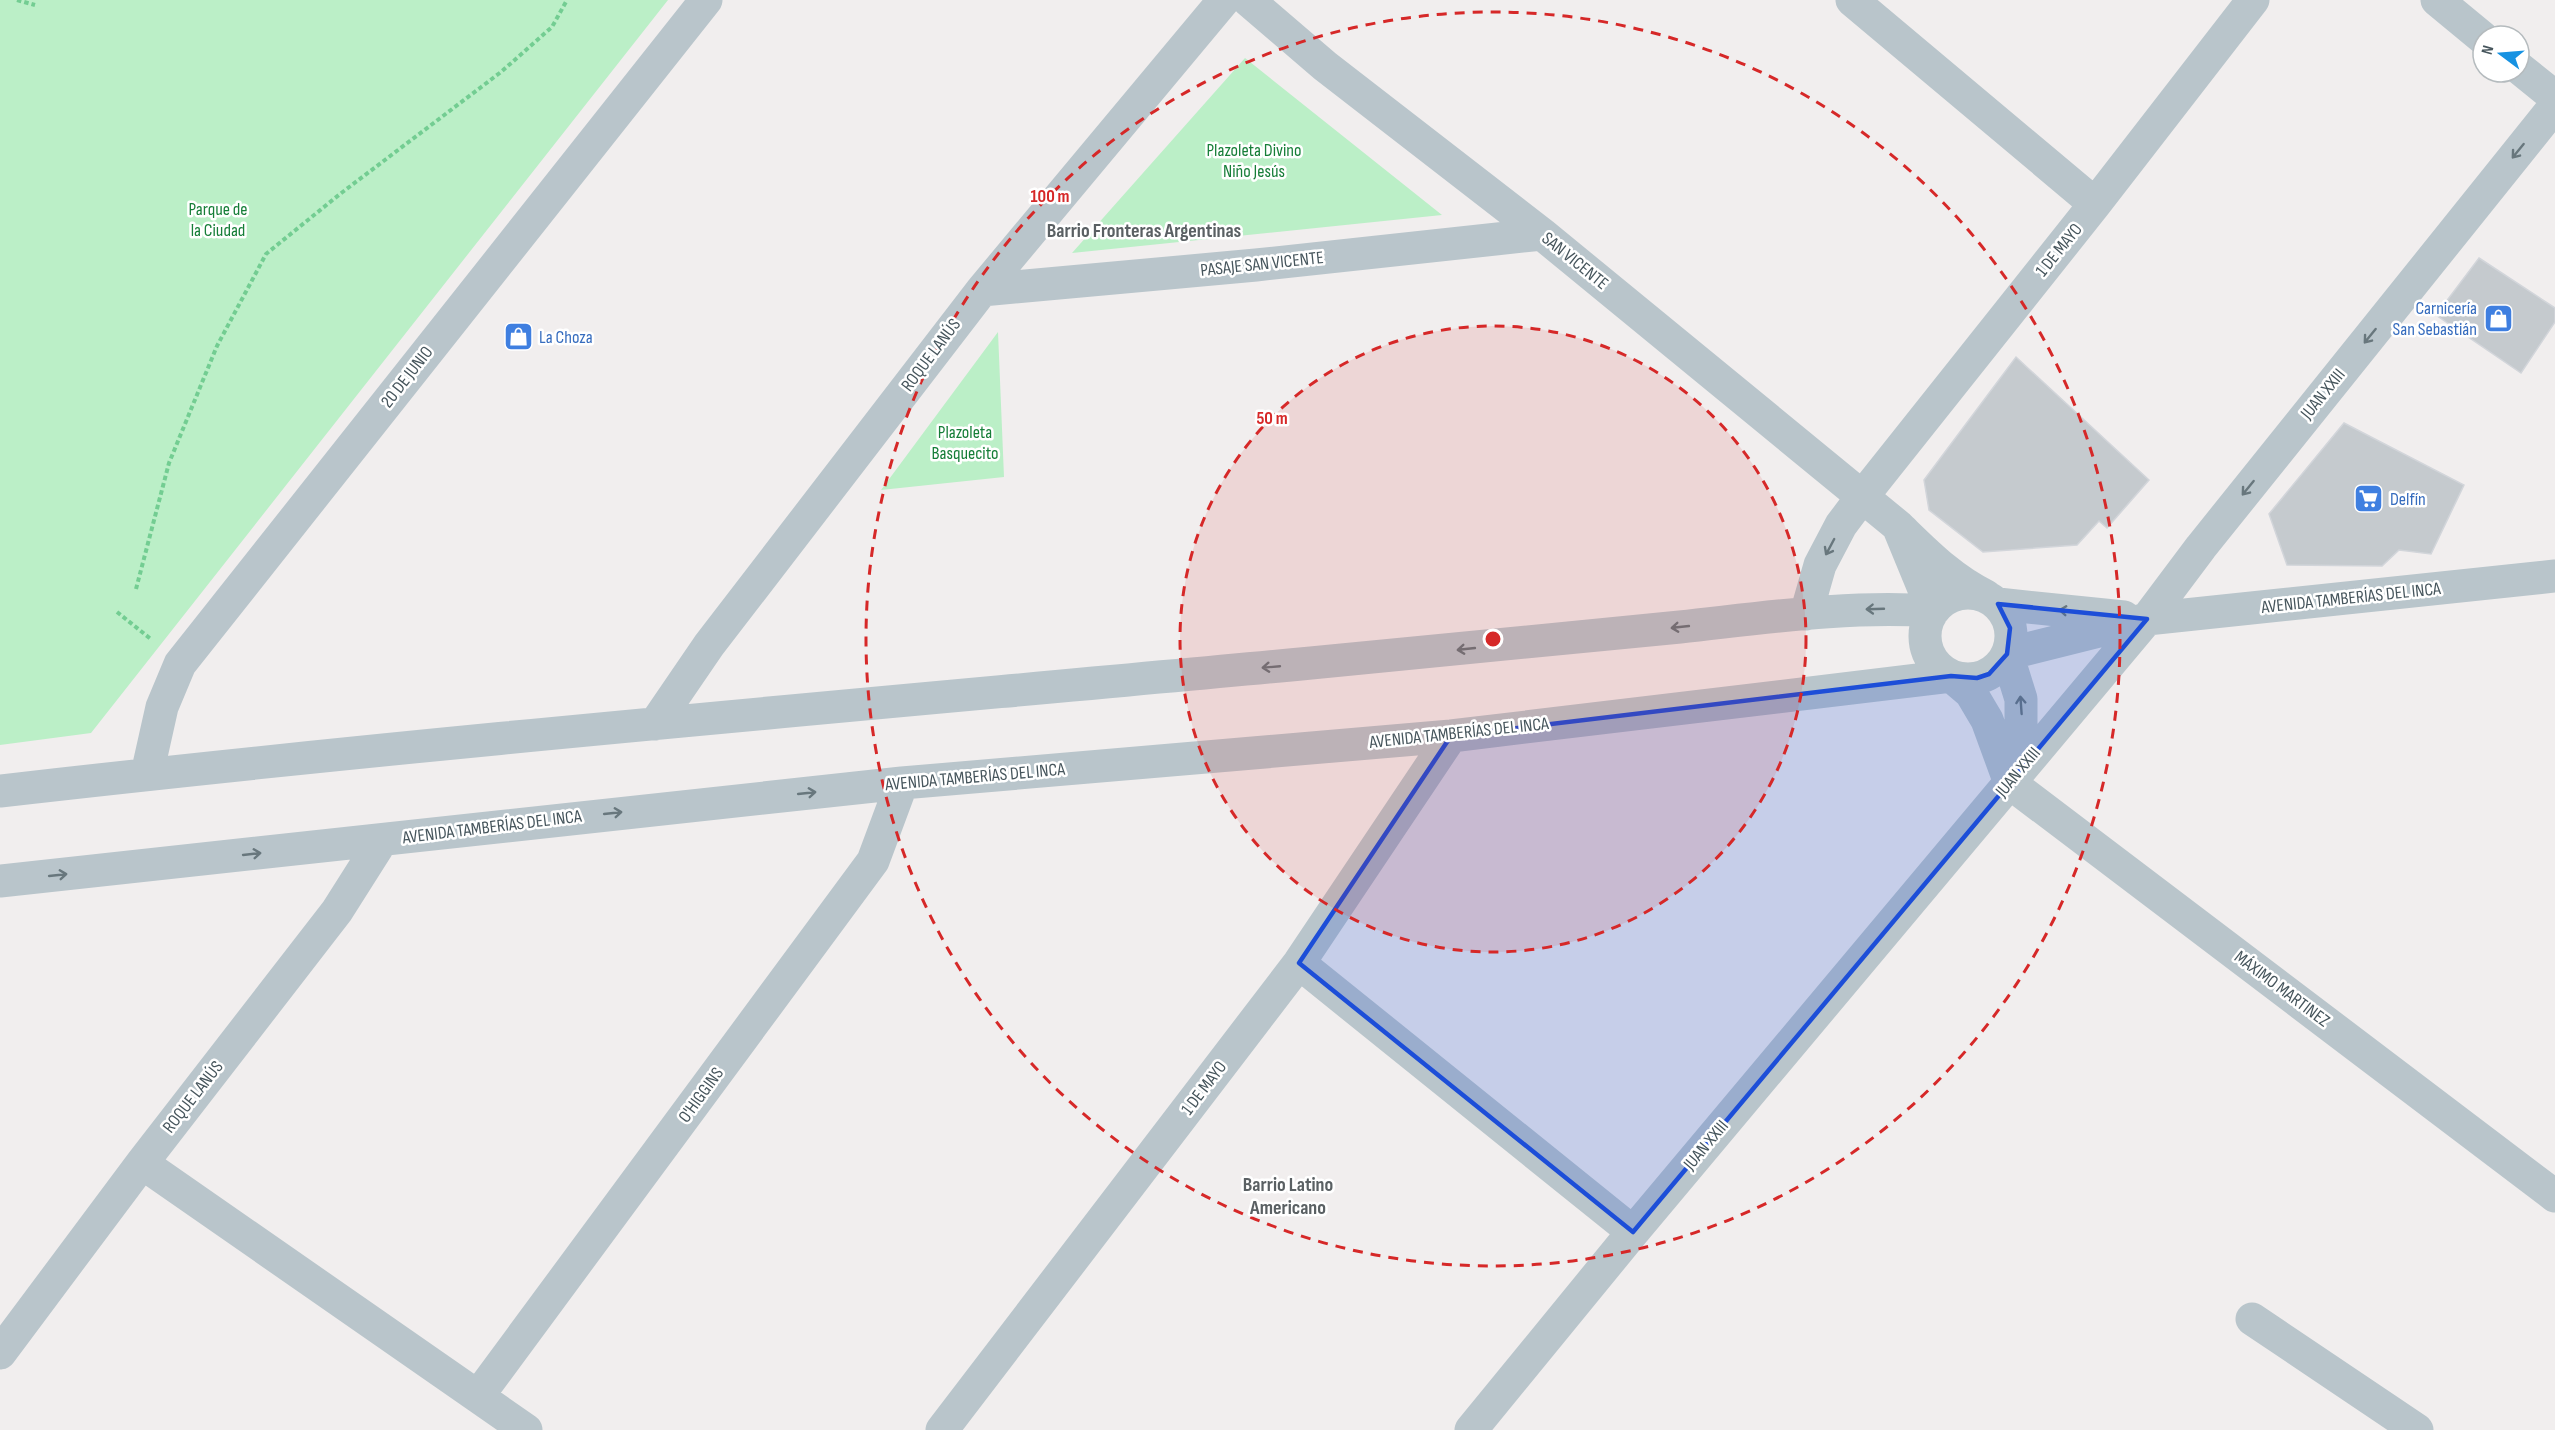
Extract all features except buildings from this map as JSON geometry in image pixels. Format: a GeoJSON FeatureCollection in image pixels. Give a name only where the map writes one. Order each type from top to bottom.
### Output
{"type":"FeatureCollection","features":[{"type":"Feature","properties":{"kind":"street","name":"20 DE JUNIO"},"geometry":{"type":"LineString","coordinates":[[147,774],[162,707],[180,664],[706,0]]}},
{"type":"Feature","properties":{"kind":"street","name":"ROQUE LANÚS"},"geometry":{"type":"LineString","coordinates":[[656,724],[709,645],[982,290],[1224,0]]}},
{"type":"Feature","properties":{"kind":"street","name":"SAN VICENTE"},"geometry":{"type":"LineString","coordinates":[[1248,0],[1325,66],[1542,234],[1898,526],[1946,572],[1964,586],[1992,600]]}},
{"type":"Feature","properties":{"kind":"street"},"geometry":{"type":"LineString","coordinates":[[1852,0],[2095,204]]}},
{"type":"Feature","properties":{"kind":"street","name":"1 DE MAYO"},"geometry":{"type":"LineString","coordinates":[[1806,614],[1821,565],[1841,525],[2253,0]]}},
{"type":"Feature","properties":{"kind":"street"},"geometry":{"type":"LineString","coordinates":[[2437,0],[2471,28]]}},
{"type":"Feature","properties":{"kind":"street"},"geometry":{"type":"LineString","coordinates":[[2531,78],[2555,97]]}},
{"type":"Feature","properties":{"kind":"street","name":"JUAN XXIII"},"geometry":{"type":"LineString","coordinates":[[1471,1430],[1633,1232],[2147,619],[2201,547],[2555,106]]}},
{"type":"Feature","properties":{"kind":"street","name":"PASAJE SAN VICENTE"},"geometry":{"type":"LineString","coordinates":[[982,290],[1256,265],[1542,234]]}},
{"type":"Feature","properties":{"kind":"street"},"geometry":{"type":"LineString","coordinates":[[1898,526],[1933,611]]}},
{"type":"Feature","properties":{"kind":"street","name":"AVENIDA TAMBERÍAS DEL INCA"},"geometry":{"type":"LineString","coordinates":[[2007,654],[2147,619],[2555,576]]}},
{"type":"Feature","properties":{"kind":"street"},"geometry":{"type":"LineString","coordinates":[[1971,593],[1992,600],[2006,615],[2010,628],[2007,654],[2021,699],[2021,739],[2010,783],[1987,720],[1971,693],[1940,669],[1932,660],[1927,648],[1925,635],[1933,611],[1943,601],[1957,594],[1971,593]]}},
{"type":"Feature","properties":{"kind":"street","name":"AVENIDA TAMBERÍAS DEL INCA"},"geometry":{"type":"LineString","coordinates":[[1992,600],[2147,619]]}},
{"type":"Feature","properties":{"kind":"street"},"geometry":{"type":"LineString","coordinates":[[0,791],[147,774],[656,724],[1465,649],[1806,614],[1875,609],[1933,611]]}},
{"type":"Feature","properties":{"kind":"street"},"geometry":{"type":"LineString","coordinates":[[1951,676],[1964,679],[1977,678],[1995,669],[2007,654]]}},
{"type":"Feature","properties":{"kind":"street","name":"AVENIDA TAMBERÍAS DEL INCA"},"geometry":{"type":"LineString","coordinates":[[0,881],[902,783],[1451,735],[1951,676]]}},
{"type":"Feature","properties":{"kind":"street","name":"1 DE MAYO"},"geometry":{"type":"LineString","coordinates":[[942,1430],[1299,963],[1451,735]]}},
{"type":"Feature","properties":{"kind":"street","name":"O'HIGGINS"},"geometry":{"type":"LineString","coordinates":[[478,1395],[873,861],[902,783]]}},
{"type":"Feature","properties":{"kind":"street","name":"MÁXIMO MARTINEZ"},"geometry":{"type":"LineString","coordinates":[[2010,783],[2555,1196]]}},
{"type":"Feature","properties":{"kind":"street","name":"ROQUE LANÚS"},"geometry":{"type":"LineString","coordinates":[[0,1353],[142,1163],[337,911],[382,840]]}},
{"type":"Feature","properties":{"kind":"street"},"geometry":{"type":"LineString","coordinates":[[1299,963],[1633,1232]]}},
{"type":"Feature","properties":{"kind":"street"},"geometry":{"type":"LineString","coordinates":[[142,1163],[526,1430]]}},
{"type":"Feature","properties":{"kind":"street"},"geometry":{"type":"LineString","coordinates":[[2252,1319],[2417,1430]]}},
{"type":"Feature","properties":{"kind":"path"},"geometry":{"type":"LineString","coordinates":[[16,0],[35,5]]}},
{"type":"Feature","properties":{"kind":"path"},"geometry":{"type":"LineString","coordinates":[[136,589],[169,463],[217,346],[266,254],[340,194],[501,72],[552,27],[567,0]]}},
{"type":"Feature","properties":{"kind":"highlighted area"},"geometry":{"type":"Polygon","coordinates":[[[1998,604],[2147,619],[1633,1232],[1299,963],[1451,736],[1951,676],[1977,678],[1989,674],[2007,654],[2010,628],[1998,604]]]}},
{"type":"Feature","properties":{"kind":"green space","name":"Parque de la Ciudad"},"geometry":{"type":"Polygon","coordinates":[[[0,0],[668,0],[91,733],[0,745],[0,0]]]}},
{"type":"Feature","properties":{"kind":"green space","name":"Plazoleta Divino Niño Jesús"},"geometry":{"type":"Polygon","coordinates":[[[1245,58],[1442,215],[1072,253],[1245,58]]]}},
{"type":"Feature","properties":{"kind":"green space","name":"Plazoleta Basquecito"},"geometry":{"type":"Polygon","coordinates":[[[998,332],[1004,477],[881,490],[998,332]]]}},
{"type":"Feature","properties":{"kind":"place","name":"Carnicería San Sebastián"},"geometry":{"type":"Point","coordinates":[2498,318]}},
{"type":"Feature","properties":{"kind":"place","name":"La Choza"},"geometry":{"type":"Point","coordinates":[518,337]}},
{"type":"Feature","properties":{"kind":"place","name":"Delfín"},"geometry":{"type":"Point","coordinates":[2369,499]}},
{"type":"Feature","properties":{"kind":"district","name":"Barrio Fronteras Argentinas"},"geometry":{"type":"Point","coordinates":[1144,231]}},
{"type":"Feature","properties":{"kind":"district","name":"Barrio Latino Americano"},"geometry":{"type":"Point","coordinates":[1288,1196]}}]}
